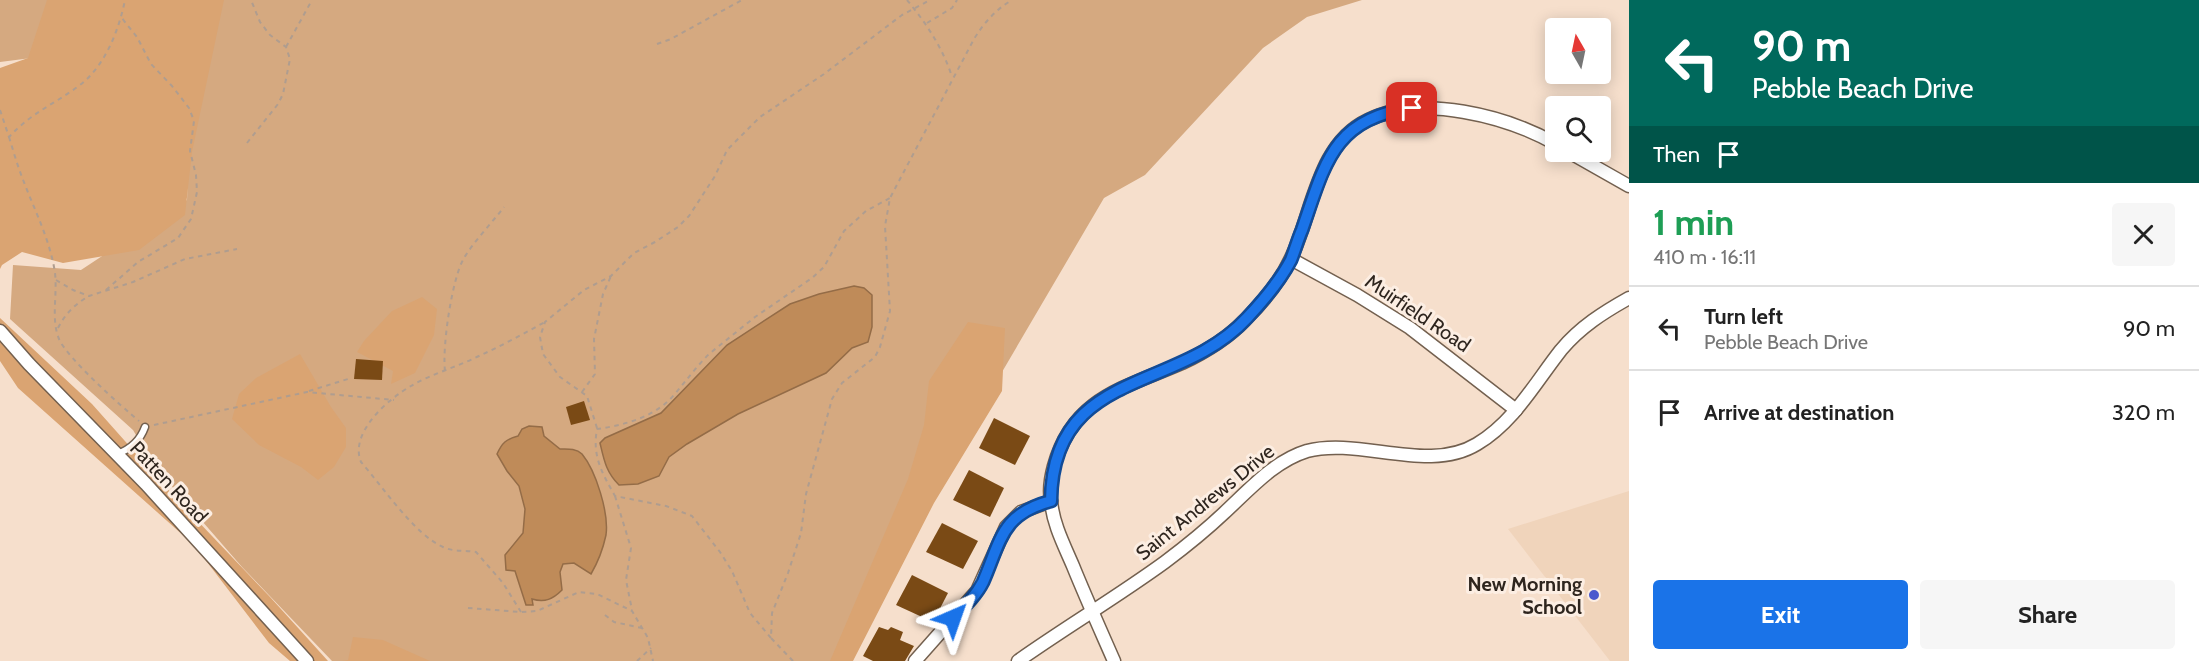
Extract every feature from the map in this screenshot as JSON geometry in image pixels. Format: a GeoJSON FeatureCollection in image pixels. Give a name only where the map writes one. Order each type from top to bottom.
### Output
{"type":"FeatureCollection","features":[{"type":"Feature","properties":{"kind":"street"},"geometry":{"type":"LineString","coordinates":[[1114,661],[1060,534],[1051,501],[1051,484],[1058,452],[1074,424],[1086,411],[1114,391],[1183,362],[1216,344],[1244,321],[1291,260],[1330,155],[1353,129],[1374,117],[1397,110],[1443,109],[1519,128],[1545,139]]}},
{"type":"Feature","properties":{"kind":"street"},"geometry":{"type":"LineString","coordinates":[[1587,162],[1629,186]]}},
{"type":"Feature","properties":{"kind":"street","name":"Muirfield Road"},"geometry":{"type":"LineString","coordinates":[[1291,260],[1357,295],[1410,328],[1516,410]]}},
{"type":"Feature","properties":{"kind":"street","name":"Saint Andrews Drive"},"geometry":{"type":"LineString","coordinates":[[1018,661],[1166,562],[1222,516],[1271,470],[1287,459],[1308,451],[1326,449],[1344,448],[1422,456],[1458,452],[1476,446],[1516,410],[1563,348],[1580,331],[1601,314],[1629,298]]}},
{"type":"Feature","properties":{"kind":"street","name":"Patten Road"},"geometry":{"type":"LineString","coordinates":[[0,331],[28,364],[117,454],[307,661]]}},
{"type":"Feature","properties":{"kind":"street"},"geometry":{"type":"LineString","coordinates":[[915,661],[978,591],[1006,527],[1021,512],[1051,501]]}},
{"type":"Feature","properties":{"kind":"lane"},"geometry":{"type":"LineString","coordinates":[[117,454],[128,450],[136,443],[145,427]]}},
{"type":"Feature","properties":{"kind":"path"},"geometry":{"type":"LineString","coordinates":[[9,137],[23,123],[80,85],[93,73],[102,60],[121,17],[125,0]]}},
{"type":"Feature","properties":{"kind":"path"},"geometry":{"type":"LineString","coordinates":[[247,143],[278,104],[283,94],[290,59],[286,47],[270,36],[260,22],[251,0]]}},
{"type":"Feature","properties":{"kind":"path"},"geometry":{"type":"LineString","coordinates":[[286,47],[312,0]]}},
{"type":"Feature","properties":{"kind":"path"},"geometry":{"type":"LineString","coordinates":[[657,44],[671,39],[741,0]]}},
{"type":"Feature","properties":{"kind":"path"},"geometry":{"type":"LineString","coordinates":[[907,0],[926,24],[947,61],[953,78]]}},
{"type":"Feature","properties":{"kind":"path"},"geometry":{"type":"LineString","coordinates":[[523,612],[503,583],[476,552],[441,547],[418,528],[361,462],[358,452],[362,434],[370,421],[394,399],[418,382],[505,344],[545,322],[584,290],[610,276],[634,253],[667,236],[689,216],[715,176],[727,150],[760,117],[914,8],[930,0]]}},
{"type":"Feature","properties":{"kind":"path"},"geometry":{"type":"LineString","coordinates":[[926,24],[952,8],[957,0]]}},
{"type":"Feature","properties":{"kind":"path"},"geometry":{"type":"LineString","coordinates":[[771,638],[772,614],[801,532],[807,494],[832,399],[842,383],[875,357],[880,347],[890,301],[885,226],[890,198],[953,78],[985,23],[1012,0]]}},
{"type":"Feature","properties":{"kind":"path"},"geometry":{"type":"LineString","coordinates":[[106,290],[138,262],[168,245],[186,229],[195,205],[197,183],[190,151],[194,121],[189,108],[151,64],[137,38],[121,17]]}},
{"type":"Feature","properties":{"kind":"path"},"geometry":{"type":"LineString","coordinates":[[0,110],[21,176],[49,247],[56,280],[57,329],[64,348],[145,427],[307,392],[348,379]]}},
{"type":"Feature","properties":{"kind":"path"},"geometry":{"type":"LineString","coordinates":[[597,429],[619,426],[658,410],[674,396],[697,365],[709,354],[824,267],[844,231],[852,222],[890,198]]}},
{"type":"Feature","properties":{"kind":"path"},"geometry":{"type":"LineString","coordinates":[[445,372],[443,356],[445,338],[458,271],[464,257],[504,207]]}},
{"type":"Feature","properties":{"kind":"path"},"geometry":{"type":"LineString","coordinates":[[57,329],[77,303],[89,296],[133,282],[185,259],[237,249]]}},
{"type":"Feature","properties":{"kind":"path"},"geometry":{"type":"LineString","coordinates":[[582,392],[595,374],[594,339],[603,294],[610,276]]}},
{"type":"Feature","properties":{"kind":"path"},"geometry":{"type":"LineString","coordinates":[[56,280],[89,296]]}},
{"type":"Feature","properties":{"kind":"path"},"geometry":{"type":"LineString","coordinates":[[545,322],[540,337],[543,354],[560,377],[582,392],[590,402],[597,429],[596,458],[615,496],[631,548],[626,580],[632,611],[648,638],[653,661]]}},
{"type":"Feature","properties":{"kind":"path"},"geometry":{"type":"LineString","coordinates":[[307,392],[394,399]]}},
{"type":"Feature","properties":{"kind":"path"},"geometry":{"type":"LineString","coordinates":[[615,496],[666,506],[692,516],[732,571],[750,613],[793,661]]}},
{"type":"Feature","properties":{"kind":"path"},"geometry":{"type":"LineString","coordinates":[[468,608],[537,611],[544,610],[571,594],[588,592],[607,598],[632,611]]}},
{"type":"Feature","properties":{"kind":"path"},"geometry":{"type":"LineString","coordinates":[[605,615],[614,621],[642,628]]}},
{"type":"Feature","properties":{"kind":"path"},"geometry":{"type":"LineString","coordinates":[[637,661],[651,648]]}},
{"type":"Feature","properties":{"kind":"shaded area"},"geometry":{"type":"Polygon","coordinates":[[[0,0],[1362,0],[1307,17],[1263,48],[1145,175],[1104,198],[941,476],[841,661],[332,661],[242,567],[155,467],[133,430],[10,319],[13,265],[81,270],[187,200],[188,173],[94,50],[0,62],[0,0]]]}},
{"type":"Feature","properties":{"kind":"shaded area"},"geometry":{"type":"Polygon","coordinates":[[[47,0],[224,0],[192,152],[185,215],[139,250],[63,263],[22,252],[2,265],[0,269],[0,68],[28,58],[47,0]]]}},
{"type":"Feature","properties":{"kind":"shaded area"},"geometry":{"type":"Polygon","coordinates":[[[854,286],[864,288],[872,295],[872,327],[868,342],[852,348],[826,373],[738,414],[687,444],[669,457],[659,476],[638,484],[619,485],[606,466],[600,443],[605,438],[661,413],[727,345],[790,304],[854,286]]]}},
{"type":"Feature","properties":{"kind":"shaded area"},"geometry":{"type":"Polygon","coordinates":[[[422,297],[437,309],[434,335],[415,373],[391,384],[393,371],[357,352],[364,341],[392,311],[422,297]]]}},
{"type":"Feature","properties":{"kind":"shaded area"},"geometry":{"type":"Polygon","coordinates":[[[0,318],[92,404],[173,495],[328,661],[290,661],[269,643],[194,545],[18,388],[0,361],[0,318]]]}},
{"type":"Feature","properties":{"kind":"shaded area"},"geometry":{"type":"Polygon","coordinates":[[[968,322],[1005,328],[1002,391],[934,503],[853,661],[830,661],[908,479],[924,425],[929,381],[968,322]]]}},
{"type":"Feature","properties":{"kind":"shaded area"},"geometry":{"type":"Polygon","coordinates":[[[300,354],[346,428],[346,447],[334,467],[318,480],[301,467],[259,445],[232,419],[239,394],[256,378],[300,354]]]}},
{"type":"Feature","properties":{"kind":"shaded area"},"geometry":{"type":"Polygon","coordinates":[[[529,426],[542,427],[544,436],[560,449],[574,450],[582,454],[597,481],[606,526],[602,550],[591,574],[574,563],[563,564],[560,572],[562,590],[548,599],[541,601],[532,599],[533,605],[526,605],[515,571],[506,570],[505,555],[523,533],[525,509],[519,486],[497,454],[505,442],[518,436],[522,429],[529,426]]]}},
{"type":"Feature","properties":{"kind":"shaded area","name":"New Morning School"},"geometry":{"type":"Polygon","coordinates":[[[1629,491],[1629,661],[1610,661],[1508,529],[1629,491]]]}},
{"type":"Feature","properties":{"kind":"shaded area"},"geometry":{"type":"Polygon","coordinates":[[[353,637],[383,640],[430,661],[342,661],[348,660],[353,637]]]}},
{"type":"Feature","properties":{"kind":"building"},"geometry":{"type":"Polygon","coordinates":[[[356,359],[383,361],[382,380],[354,379],[356,359]]]}},
{"type":"Feature","properties":{"kind":"building"},"geometry":{"type":"Polygon","coordinates":[[[584,401],[590,420],[571,425],[566,407],[584,401]]]}},
{"type":"Feature","properties":{"kind":"building"},"geometry":{"type":"Polygon","coordinates":[[[994,418],[1030,436],[1015,465],[979,448],[994,418]]]}},
{"type":"Feature","properties":{"kind":"building"},"geometry":{"type":"Polygon","coordinates":[[[969,470],[1004,488],[990,517],[953,500],[969,470]]]}},
{"type":"Feature","properties":{"kind":"building"},"geometry":{"type":"Polygon","coordinates":[[[942,523],[978,541],[963,569],[926,552],[942,523]]]}},
{"type":"Feature","properties":{"kind":"building"},"geometry":{"type":"Polygon","coordinates":[[[912,575],[948,593],[933,622],[896,605],[912,575]]]}},
{"type":"Feature","properties":{"kind":"building"},"geometry":{"type":"Polygon","coordinates":[[[879,627],[888,630],[891,627],[903,632],[900,640],[914,646],[905,661],[873,661],[863,656],[879,627]]]}},
{"type":"Feature","properties":{"kind":"place","name":"New Morning School"},"geometry":{"type":"Point","coordinates":[1594,595]}},
{"type":"Feature","properties":{"kind":"route"},"geometry":{"type":"LineString","coordinates":[[953,618],[973,597],[982,582],[1006,527],[1021,512],[1051,501],[1053,468],[1058,452],[1074,424],[1099,400],[1114,391],[1200,353],[1216,344],[1244,321],[1291,260],[1322,173],[1330,155],[1341,140],[1366,121],[1382,114],[1412,108]]}}]}
